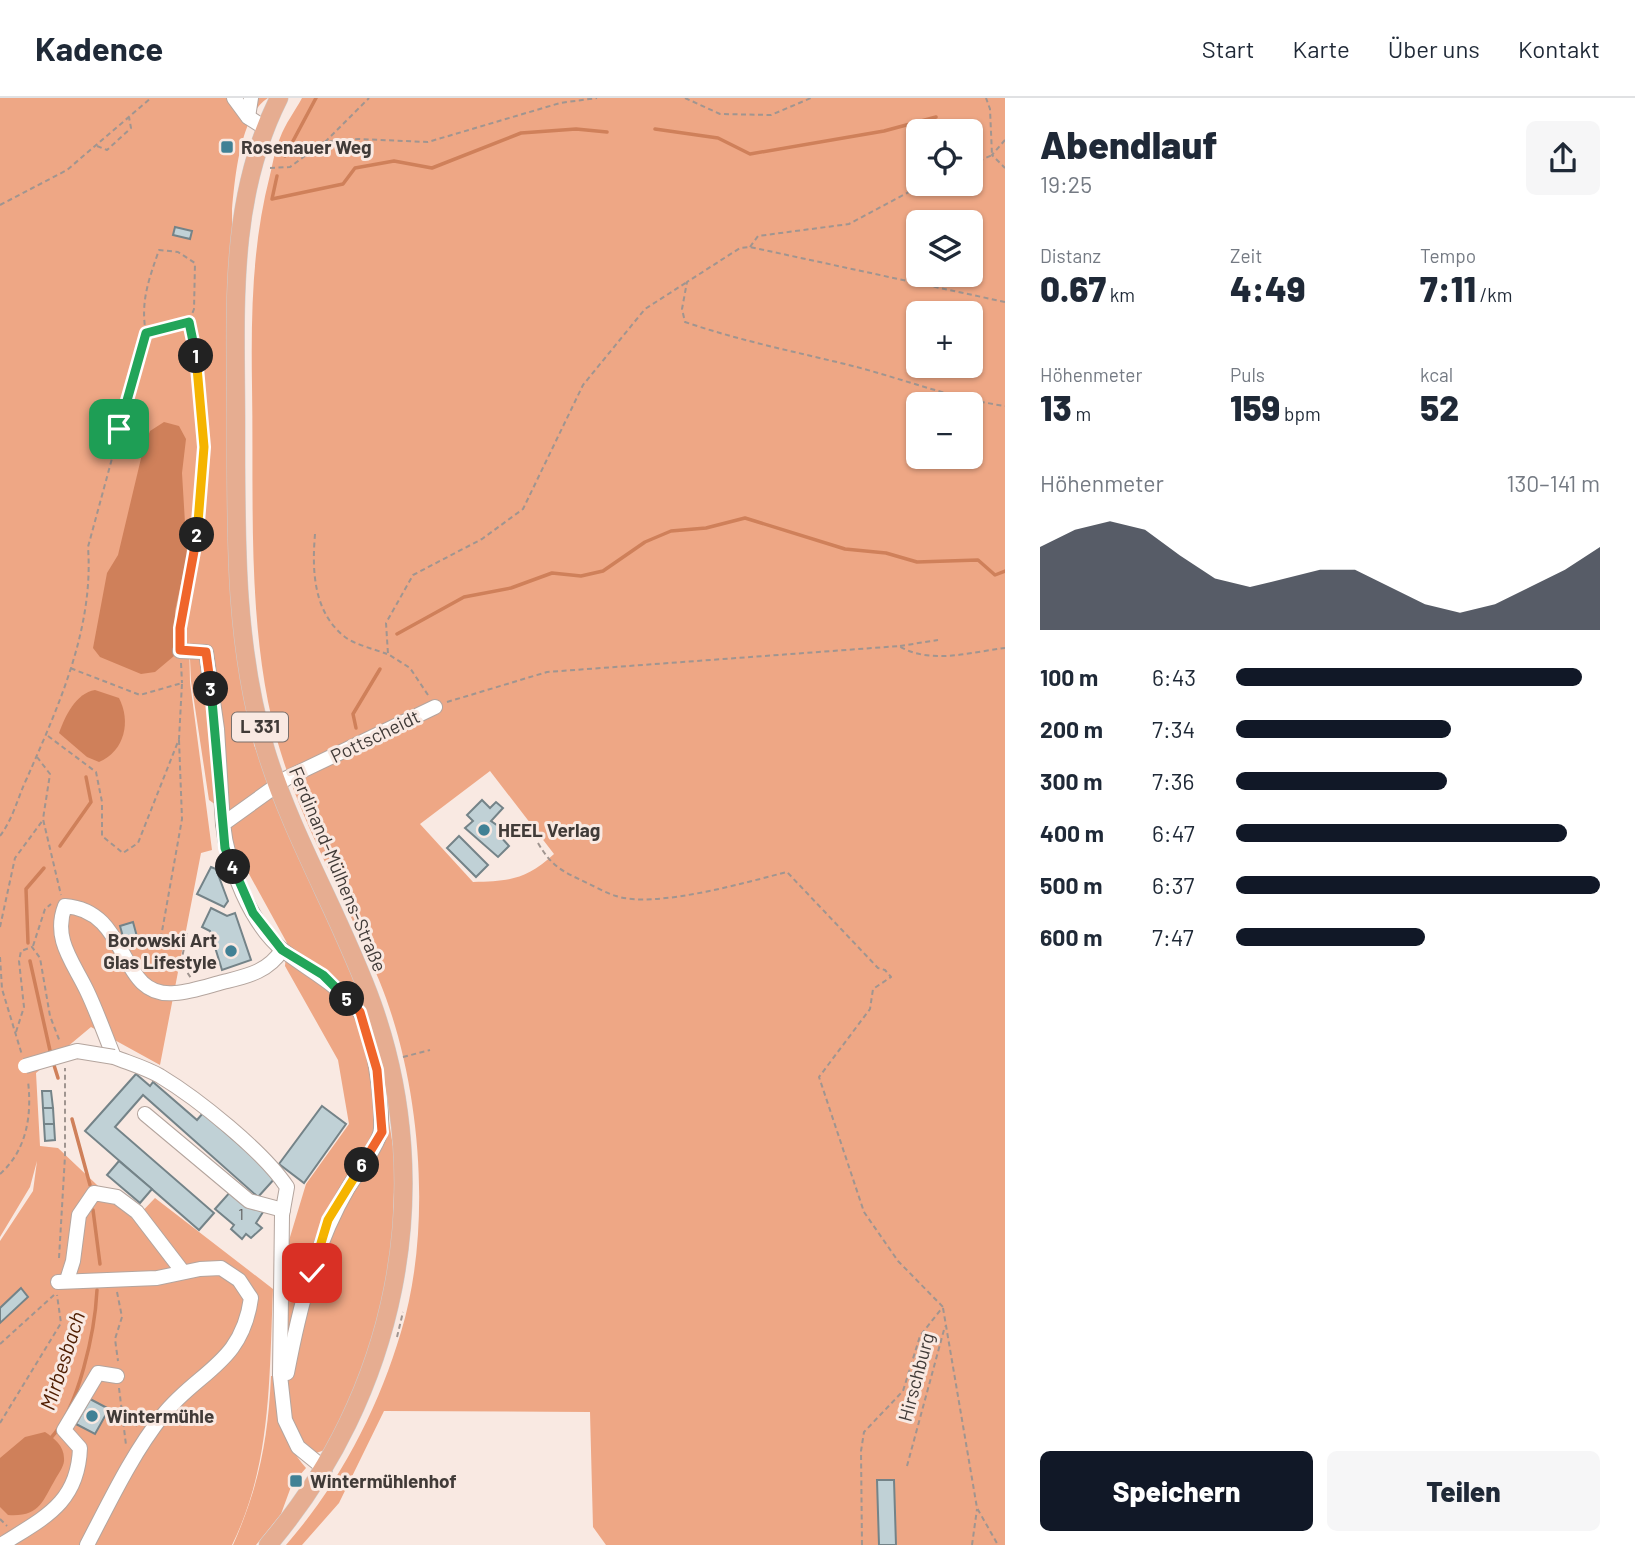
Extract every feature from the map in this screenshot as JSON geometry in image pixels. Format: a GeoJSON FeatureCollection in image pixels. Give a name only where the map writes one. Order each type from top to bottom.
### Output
{"type":"FeatureCollection","features":[{"type":"Feature","properties":{"kind":"main road","name":"Ferdinand-Mülhens-Straße"},"geometry":{"type":"LineString","coordinates":[[268,1545],[326,1469],[367,1383],[382,1341],[400,1255],[404,1206],[403,1150],[389,1061],[360,972],[277,784],[254,707],[246,667],[237,547],[238,244],[247,183],[265,128],[279,98]]}},
{"type":"Feature","properties":{"kind":"street"},"geometry":{"type":"LineString","coordinates":[[233,98],[248,117],[265,128]]}},
{"type":"Feature","properties":{"kind":"street"},"geometry":{"type":"LineString","coordinates":[[248,117],[251,98]]}},
{"type":"Feature","properties":{"kind":"street"},"geometry":{"type":"LineString","coordinates":[[180,650],[206,652],[217,729],[225,848],[253,913],[282,950],[323,975],[360,1012],[377,1070],[382,1132],[328,1220],[296,1325],[282,1395]]}},
{"type":"Feature","properties":{"kind":"street","name":"Pottscheidt"},"geometry":{"type":"LineString","coordinates":[[223,824],[277,784],[435,707]]}},
{"type":"Feature","properties":{"kind":"street"},"geometry":{"type":"LineString","coordinates":[[114,1057],[87,990],[68,960],[60,925],[63,903],[82,907],[103,919],[136,976],[154,989],[173,994],[252,975],[273,964],[282,950]]}},
{"type":"Feature","properties":{"kind":"street"},"geometry":{"type":"LineString","coordinates":[[24,1066],[78,1051],[114,1057],[159,1075],[205,1109],[277,1171],[287,1187],[283,1210],[280,1375],[285,1420],[298,1447],[326,1469]]}},
{"type":"Feature","properties":{"kind":"street"},"geometry":{"type":"LineString","coordinates":[[145,1114],[249,1201],[283,1210]]}},
{"type":"Feature","properties":{"kind":"street"},"geometry":{"type":"LineString","coordinates":[[62,1281],[74,1261],[79,1215],[94,1193],[117,1197],[137,1212],[183,1272]]}},
{"type":"Feature","properties":{"kind":"street"},"geometry":{"type":"LineString","coordinates":[[62,1281],[157,1278],[221,1268],[239,1280],[251,1298],[248,1322],[232,1349],[206,1377],[165,1413],[148,1436],[87,1545]]}},
{"type":"Feature","properties":{"kind":"street"},"geometry":{"type":"LineString","coordinates":[[1,1545],[53,1512],[69,1492],[76,1478],[80,1448],[64,1430],[97,1373],[117,1376]]}},
{"type":"Feature","properties":{"kind":"path"},"geometry":{"type":"LineString","coordinates":[[0,205],[67,170],[151,98]]}},
{"type":"Feature","properties":{"kind":"path"},"geometry":{"type":"LineString","coordinates":[[267,167],[283,170],[290,167],[324,142],[369,98]]}},
{"type":"Feature","properties":{"kind":"path"},"geometry":{"type":"LineString","coordinates":[[324,142],[358,139],[428,142],[560,103],[597,98]]}},
{"type":"Feature","properties":{"kind":"path"},"geometry":{"type":"LineString","coordinates":[[685,98],[720,114],[771,115],[811,98]]}},
{"type":"Feature","properties":{"kind":"path"},"geometry":{"type":"LineString","coordinates":[[986,98],[990,109],[992,155],[1005,168]]}},
{"type":"Feature","properties":{"kind":"path"},"geometry":{"type":"LineString","coordinates":[[96,145],[107,150],[131,128],[129,117]]}},
{"type":"Feature","properties":{"kind":"path"},"geometry":{"type":"LineString","coordinates":[[983,159],[992,155],[1005,140]]}},
{"type":"Feature","properties":{"kind":"path"},"geometry":{"type":"LineString","coordinates":[[750,247],[758,236],[849,224],[906,194]]}},
{"type":"Feature","properties":{"kind":"path"},"geometry":{"type":"LineString","coordinates":[[388,654],[386,623],[413,575],[482,539],[523,509],[583,384],[645,309],[740,248],[750,247],[1005,302]]}},
{"type":"Feature","properties":{"kind":"path"},"geometry":{"type":"LineString","coordinates":[[0,836],[14,817],[47,735],[86,616],[91,580],[88,547],[146,333],[142,311],[147,284],[159,250],[178,252],[195,263],[194,309],[189,322],[195,341],[204,447],[200,521],[180,628],[182,683],[179,739],[182,819],[161,937],[172,943],[187,933],[181,963],[198,988]]}},
{"type":"Feature","properties":{"kind":"path"},"geometry":{"type":"LineString","coordinates":[[687,282],[682,309],[685,322],[736,340],[846,364],[979,402],[1005,406]]}},
{"type":"Feature","properties":{"kind":"path"},"geometry":{"type":"LineString","coordinates":[[146,333],[189,322]]}},
{"type":"Feature","properties":{"kind":"path"},"geometry":{"type":"LineString","coordinates":[[315,534],[312,572],[323,608],[345,636],[388,654],[410,668],[435,707],[547,672],[899,646],[938,640]]}},
{"type":"Feature","properties":{"kind":"path"},"geometry":{"type":"LineString","coordinates":[[899,646],[908,652],[935,657],[1005,648]]}},
{"type":"Feature","properties":{"kind":"path"},"geometry":{"type":"LineString","coordinates":[[70,668],[140,695],[182,683]]}},
{"type":"Feature","properties":{"kind":"path"},"geometry":{"type":"LineString","coordinates":[[47,735],[96,772],[102,802],[102,836],[123,853],[138,843],[179,739]]}},
{"type":"Feature","properties":{"kind":"path"},"geometry":{"type":"LineString","coordinates":[[36,757],[50,774],[43,819],[63,903]]}},
{"type":"Feature","properties":{"kind":"path"},"geometry":{"type":"LineString","coordinates":[[0,927],[15,858],[43,819]]}},
{"type":"Feature","properties":{"kind":"path"},"geometry":{"type":"LineString","coordinates":[[538,843],[549,862],[561,871],[618,898],[666,898],[717,890],[787,872],[878,968],[885,970],[891,977],[873,989],[870,1009],[819,1077],[864,1212],[898,1261],[943,1307]]}},
{"type":"Feature","properties":{"kind":"path"},"geometry":{"type":"LineString","coordinates":[[32,947],[45,909],[55,900],[63,903]]}},
{"type":"Feature","properties":{"kind":"path"},"geometry":{"type":"LineString","coordinates":[[16,1032],[24,1007],[19,961],[21,951],[32,947]]}},
{"type":"Feature","properties":{"kind":"path"},"geometry":{"type":"LineString","coordinates":[[32,947],[40,958],[50,1016],[62,1048]]}},
{"type":"Feature","properties":{"kind":"path"},"geometry":{"type":"LineString","coordinates":[[0,957],[1,987],[16,1032],[30,1104],[25,1139],[10,1166],[0,1174]]}},
{"type":"Feature","properties":{"kind":"path"},"geometry":{"type":"LineString","coordinates":[[389,1061],[430,1049]]}},
{"type":"Feature","properties":{"kind":"path"},"geometry":{"type":"LineString","coordinates":[[62,1281],[65,1060]]}},
{"type":"Feature","properties":{"kind":"path"},"geometry":{"type":"LineString","coordinates":[[0,1344],[57,1292],[61,1323],[0,1423]]}},
{"type":"Feature","properties":{"kind":"path","name":"Hirschburg"},"geometry":{"type":"LineString","coordinates":[[907,1466],[945,1325],[943,1307]]}},
{"type":"Feature","properties":{"kind":"path","name":"Hirschburg"},"geometry":{"type":"LineString","coordinates":[[862,1545],[861,1451],[864,1432],[903,1391],[920,1336],[943,1307]]}},
{"type":"Feature","properties":{"kind":"path"},"geometry":{"type":"LineString","coordinates":[[945,1325],[977,1508],[972,1545]]}},
{"type":"Feature","properties":{"kind":"path"},"geometry":{"type":"LineString","coordinates":[[123,1414],[148,1436]]}},
{"type":"Feature","properties":{"kind":"path"},"geometry":{"type":"LineString","coordinates":[[977,1508],[998,1545]]}},
{"type":"Feature","properties":{"kind":"shaded area"},"geometry":{"type":"Polygon","coordinates":[[[0,98],[268,98],[259,106],[245,132],[237,165],[232,209],[235,622],[254,745],[297,852],[354,977],[377,1046],[395,1159],[392,1258],[371,1350],[328,1449],[313,1454],[307,1452],[289,1419],[284,1392],[284,1257],[306,1184],[349,1124],[338,1060],[285,966],[287,943],[232,843],[226,812],[209,800],[191,681],[189,637],[190,682],[212,850],[201,853],[160,1065],[91,1027],[36,1073],[40,1146],[58,1148],[134,1220],[155,1198],[273,1289],[269,1387],[261,1452],[255,1483],[232,1545],[0,1545],[0,1241],[33,1191],[37,1161],[30,1187],[0,1237],[0,98]]]}},
{"type":"Feature","properties":{"kind":"shaded area"},"geometry":{"type":"Polygon","coordinates":[[[302,98],[1005,98],[1005,1545],[606,1545],[593,1527],[590,1412],[384,1411],[339,1503],[302,1545],[286,1545],[340,1471],[381,1390],[401,1332],[411,1291],[419,1201],[413,1109],[405,1063],[393,1020],[379,980],[293,787],[281,754],[264,679],[253,554],[252,332],[259,227],[275,151],[302,98]],[[490,771],[420,824],[473,882],[497,881],[526,874],[554,854],[490,771]]]}},
{"type":"Feature","properties":{"kind":"shaded area"},"geometry":{"type":"Polygon","coordinates":[[[164,422],[179,426],[186,439],[182,473],[187,556],[175,611],[174,656],[155,672],[141,674],[100,657],[93,648],[107,573],[118,555],[143,450],[150,431],[164,422]]]}},
{"type":"Feature","properties":{"kind":"shaded area"},"geometry":{"type":"Polygon","coordinates":[[[95,690],[119,698],[125,716],[120,743],[115,751],[99,762],[87,757],[59,733],[77,700],[95,690]]]}},
{"type":"Feature","properties":{"kind":"shaded area"},"geometry":{"type":"Polygon","coordinates":[[[271,1376],[274,1376],[276,1402],[286,1436],[306,1468],[292,1484],[281,1514],[256,1545],[233,1545],[261,1462],[271,1376]]]}},
{"type":"Feature","properties":{"kind":"shaded area"},"geometry":{"type":"Polygon","coordinates":[[[45,1432],[60,1446],[64,1454],[63,1466],[39,1506],[27,1513],[8,1515],[0,1507],[0,1458],[25,1437],[45,1432]]]}},
{"type":"Feature","properties":{"kind":"building"},"geometry":{"type":"Polygon","coordinates":[[[175,227],[192,231],[190,239],[173,235],[175,227]]]}},
{"type":"Feature","properties":{"kind":"building","name":"HEEL Verlag"},"geometry":{"type":"Polygon","coordinates":[[[482,800],[490,808],[496,802],[503,808],[491,821],[501,828],[499,835],[509,846],[498,857],[465,828],[473,821],[467,815],[482,800]]]}},
{"type":"Feature","properties":{"kind":"building"},"geometry":{"type":"Polygon","coordinates":[[[459,836],[488,865],[476,877],[447,848],[459,836]]]}},
{"type":"Feature","properties":{"kind":"building"},"geometry":{"type":"Polygon","coordinates":[[[211,867],[216,869],[228,901],[224,907],[197,894],[211,867]]]}},
{"type":"Feature","properties":{"kind":"building"},"geometry":{"type":"Polygon","coordinates":[[[211,908],[227,916],[235,913],[251,960],[222,970],[210,931],[202,927],[211,908]]]}},
{"type":"Feature","properties":{"kind":"building"},"geometry":{"type":"Polygon","coordinates":[[[133,922],[139,944],[126,948],[120,926],[133,922]]]}},
{"type":"Feature","properties":{"kind":"building"},"geometry":{"type":"Polygon","coordinates":[[[136,1074],[150,1086],[153,1082],[197,1120],[203,1113],[276,1177],[258,1197],[143,1095],[115,1127],[214,1213],[199,1230],[85,1131],[136,1074]]]}},
{"type":"Feature","properties":{"kind":"building"},"geometry":{"type":"Polygon","coordinates":[[[42,1091],[51,1091],[53,1108],[43,1108],[42,1091]]]}},
{"type":"Feature","properties":{"kind":"building"},"geometry":{"type":"Polygon","coordinates":[[[322,1106],[346,1124],[304,1183],[279,1164],[322,1106]]]}},
{"type":"Feature","properties":{"kind":"building"},"geometry":{"type":"Polygon","coordinates":[[[43,1108],[53,1108],[54,1124],[44,1124],[43,1108]]]}},
{"type":"Feature","properties":{"kind":"building"},"geometry":{"type":"Polygon","coordinates":[[[44,1124],[54,1124],[55,1140],[45,1141],[44,1124]]]}},
{"type":"Feature","properties":{"kind":"building"},"geometry":{"type":"Polygon","coordinates":[[[119,1161],[152,1189],[140,1203],[107,1175],[119,1161]]]}},
{"type":"Feature","properties":{"kind":"building"},"geometry":{"type":"Polygon","coordinates":[[[231,1191],[263,1212],[256,1223],[262,1228],[251,1238],[246,1234],[242,1239],[231,1229],[234,1225],[215,1209],[231,1191]]]}},
{"type":"Feature","properties":{"kind":"building"},"geometry":{"type":"Polygon","coordinates":[[[21,1288],[28,1297],[0,1323],[0,1308],[21,1288]]]}},
{"type":"Feature","properties":{"kind":"building","name":"Wintermühle"},"geometry":{"type":"Polygon","coordinates":[[[90,1399],[109,1409],[95,1434],[76,1424],[90,1399]]]}},
{"type":"Feature","properties":{"kind":"building"},"geometry":{"type":"Polygon","coordinates":[[[877,1480],[894,1480],[896,1545],[879,1545],[877,1480]]]}},
{"type":"Feature","properties":{"kind":"waterway","name":"Mirbesbach"},"geometry":{"type":"LineString","coordinates":[[285,156],[316,98]]}},
{"type":"Feature","properties":{"kind":"waterway"},"geometry":{"type":"LineString","coordinates":[[655,129],[718,138],[750,154],[884,131],[936,117]]}},
{"type":"Feature","properties":{"kind":"waterway"},"geometry":{"type":"LineString","coordinates":[[277,176],[272,199],[343,184],[355,168],[394,161],[432,168],[521,133],[576,129],[607,132]]}},
{"type":"Feature","properties":{"kind":"waterway"},"geometry":{"type":"LineString","coordinates":[[397,634],[464,597],[511,588],[552,573],[581,576],[603,571],[645,542],[671,531],[706,528],[745,518],[845,549],[886,553],[917,562],[978,560],[995,575],[1005,571]]}},
{"type":"Feature","properties":{"kind":"waterway"},"geometry":{"type":"LineString","coordinates":[[356,728],[353,714],[380,669]]}},
{"type":"Feature","properties":{"kind":"waterway","name":"Mirbesbach"},"geometry":{"type":"LineString","coordinates":[[60,846],[91,802],[86,777]]}},
{"type":"Feature","properties":{"kind":"waterway","name":"Mirbesbach"},"geometry":{"type":"LineString","coordinates":[[28,943],[26,889],[44,868]]}},
{"type":"Feature","properties":{"kind":"waterway","name":"Mirbesbach"},"geometry":{"type":"LineString","coordinates":[[30,961],[51,1055]]}},
{"type":"Feature","properties":{"kind":"waterway","name":"Mirbesbach"},"geometry":{"type":"LineString","coordinates":[[53,1062],[58,1078]]}},
{"type":"Feature","properties":{"kind":"waterway","name":"Mirbesbach"},"geometry":{"type":"LineString","coordinates":[[72,1119],[90,1185]]}},
{"type":"Feature","properties":{"kind":"waterway","name":"Mirbesbach"},"geometry":{"type":"LineString","coordinates":[[93,1210],[100,1264]]}},
{"type":"Feature","properties":{"kind":"waterway","name":"Mirbesbach"},"geometry":{"type":"LineString","coordinates":[[50,1439],[69,1408],[84,1368],[97,1290]]}},
{"type":"Feature","properties":{"kind":"place","name":"Rosenauer Weg"},"geometry":{"type":"Point","coordinates":[227,147]}},
{"type":"Feature","properties":{"kind":"place","name":"HEEL Verlag"},"geometry":{"type":"Point","coordinates":[484,830]}},
{"type":"Feature","properties":{"kind":"place","name":"Borowski Art Glas Lifestyle"},"geometry":{"type":"Point","coordinates":[231,951]}},
{"type":"Feature","properties":{"kind":"place","name":"Wintermühle"},"geometry":{"type":"Point","coordinates":[92,1416]}},
{"type":"Feature","properties":{"kind":"place","name":"Wintermühlenhof"},"geometry":{"type":"Point","coordinates":[296,1481]}},
{"type":"Feature","properties":{"kind":"route"},"geometry":{"type":"LineString","coordinates":[[119,429],[146,333],[189,322],[195,341],[204,447],[200,521],[180,628],[180,650],[206,652],[217,729],[225,848],[253,913],[282,950],[323,975],[360,1012],[377,1070],[382,1132],[328,1220],[312,1273]]}}]}
